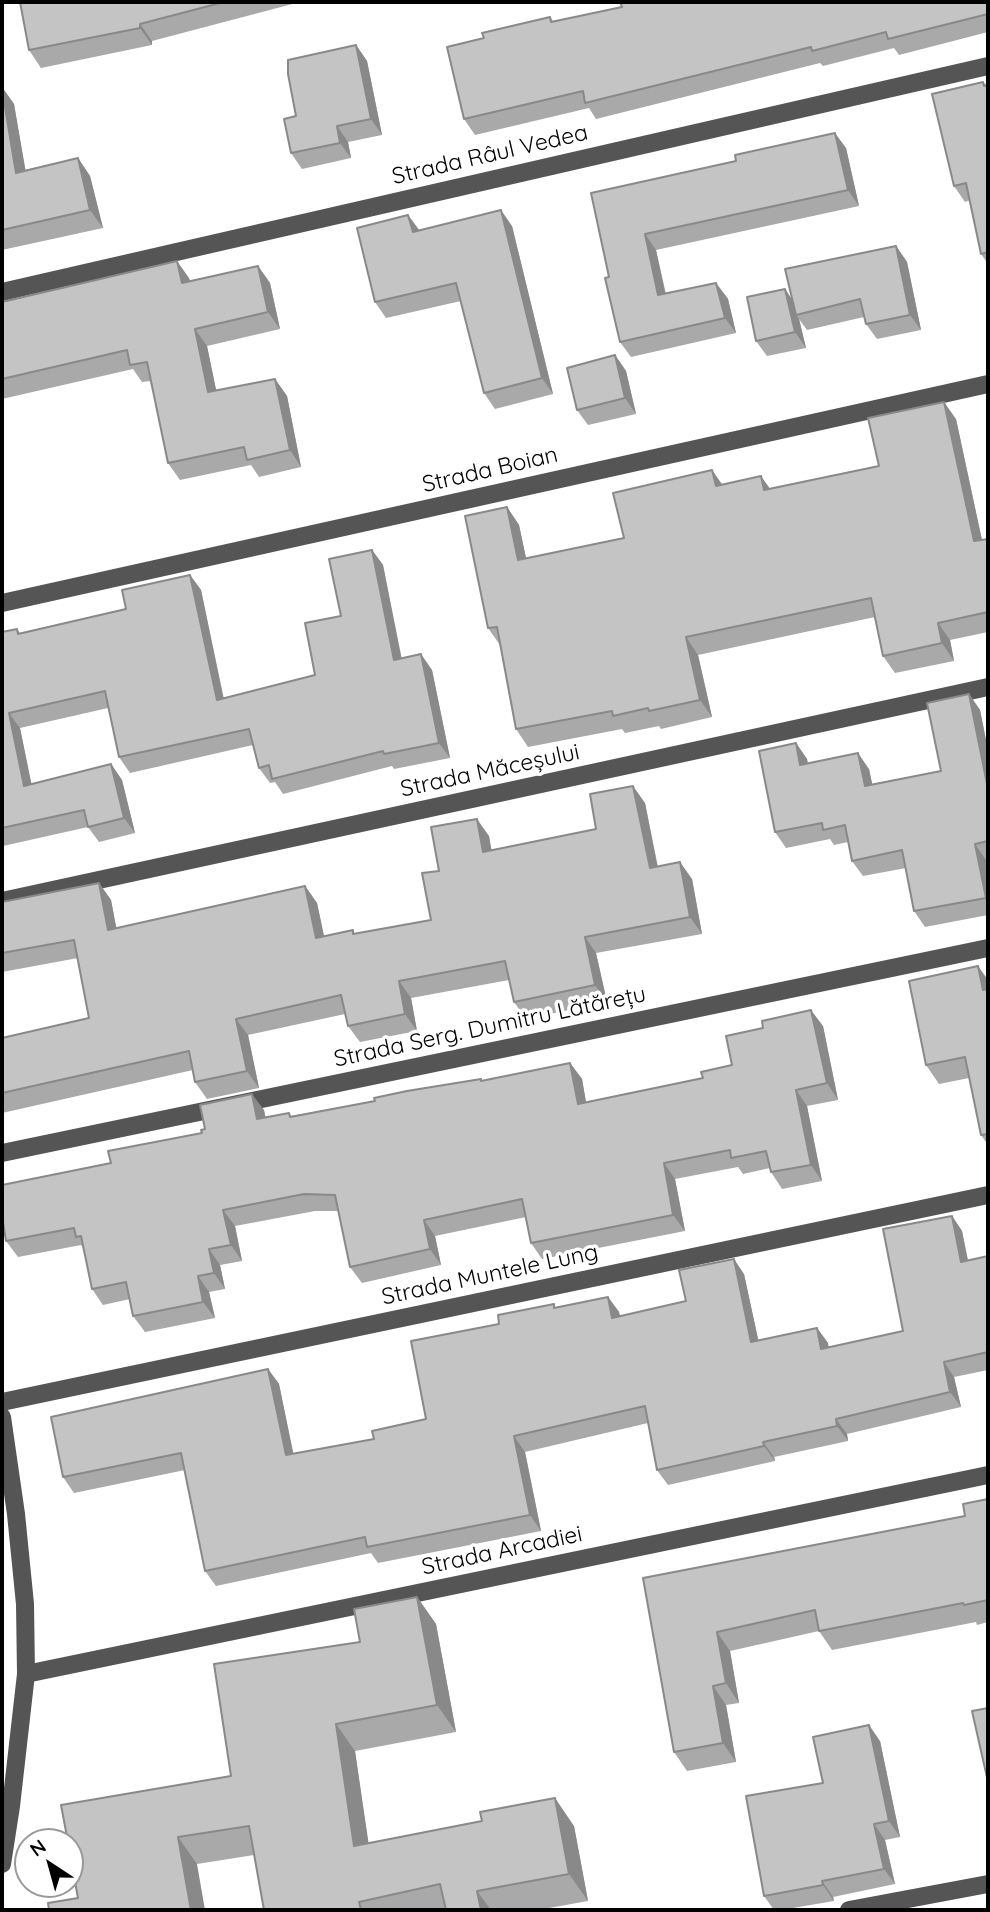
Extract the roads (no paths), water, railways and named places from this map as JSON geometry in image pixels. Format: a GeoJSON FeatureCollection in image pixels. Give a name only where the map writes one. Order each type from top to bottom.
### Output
{"type":"FeatureCollection","features":[{"type":"Feature","properties":{"kind":"street","name":"Strada Râul Vedea"},"geometry":{"type":"LineString","coordinates":[[2,292],[988,66]]}},
{"type":"Feature","properties":{"kind":"street","name":"Strada Boian"},"geometry":{"type":"LineString","coordinates":[[2,603],[988,384]]}},
{"type":"Feature","properties":{"kind":"street","name":"Strada Măceșului"},"geometry":{"type":"LineString","coordinates":[[2,901],[988,687]]}},
{"type":"Feature","properties":{"kind":"street","name":"Strada Serg. Dumitru Lătărețu"},"geometry":{"type":"LineString","coordinates":[[2,1153],[988,948]]}},
{"type":"Feature","properties":{"kind":"street","name":"Strada Muntele Lung"},"geometry":{"type":"LineString","coordinates":[[2,1402],[988,1195]]}},
{"type":"Feature","properties":{"kind":"street"},"geometry":{"type":"LineString","coordinates":[[2,1417],[25,1604],[26,1674],[2,1864]]}},
{"type":"Feature","properties":{"kind":"street","name":"Strada Arcadiei"},"geometry":{"type":"LineString","coordinates":[[26,1674],[988,1475]]}},
{"type":"Feature","properties":{"kind":"street"},"geometry":{"type":"LineString","coordinates":[[849,1910],[988,1884]]}}]}
